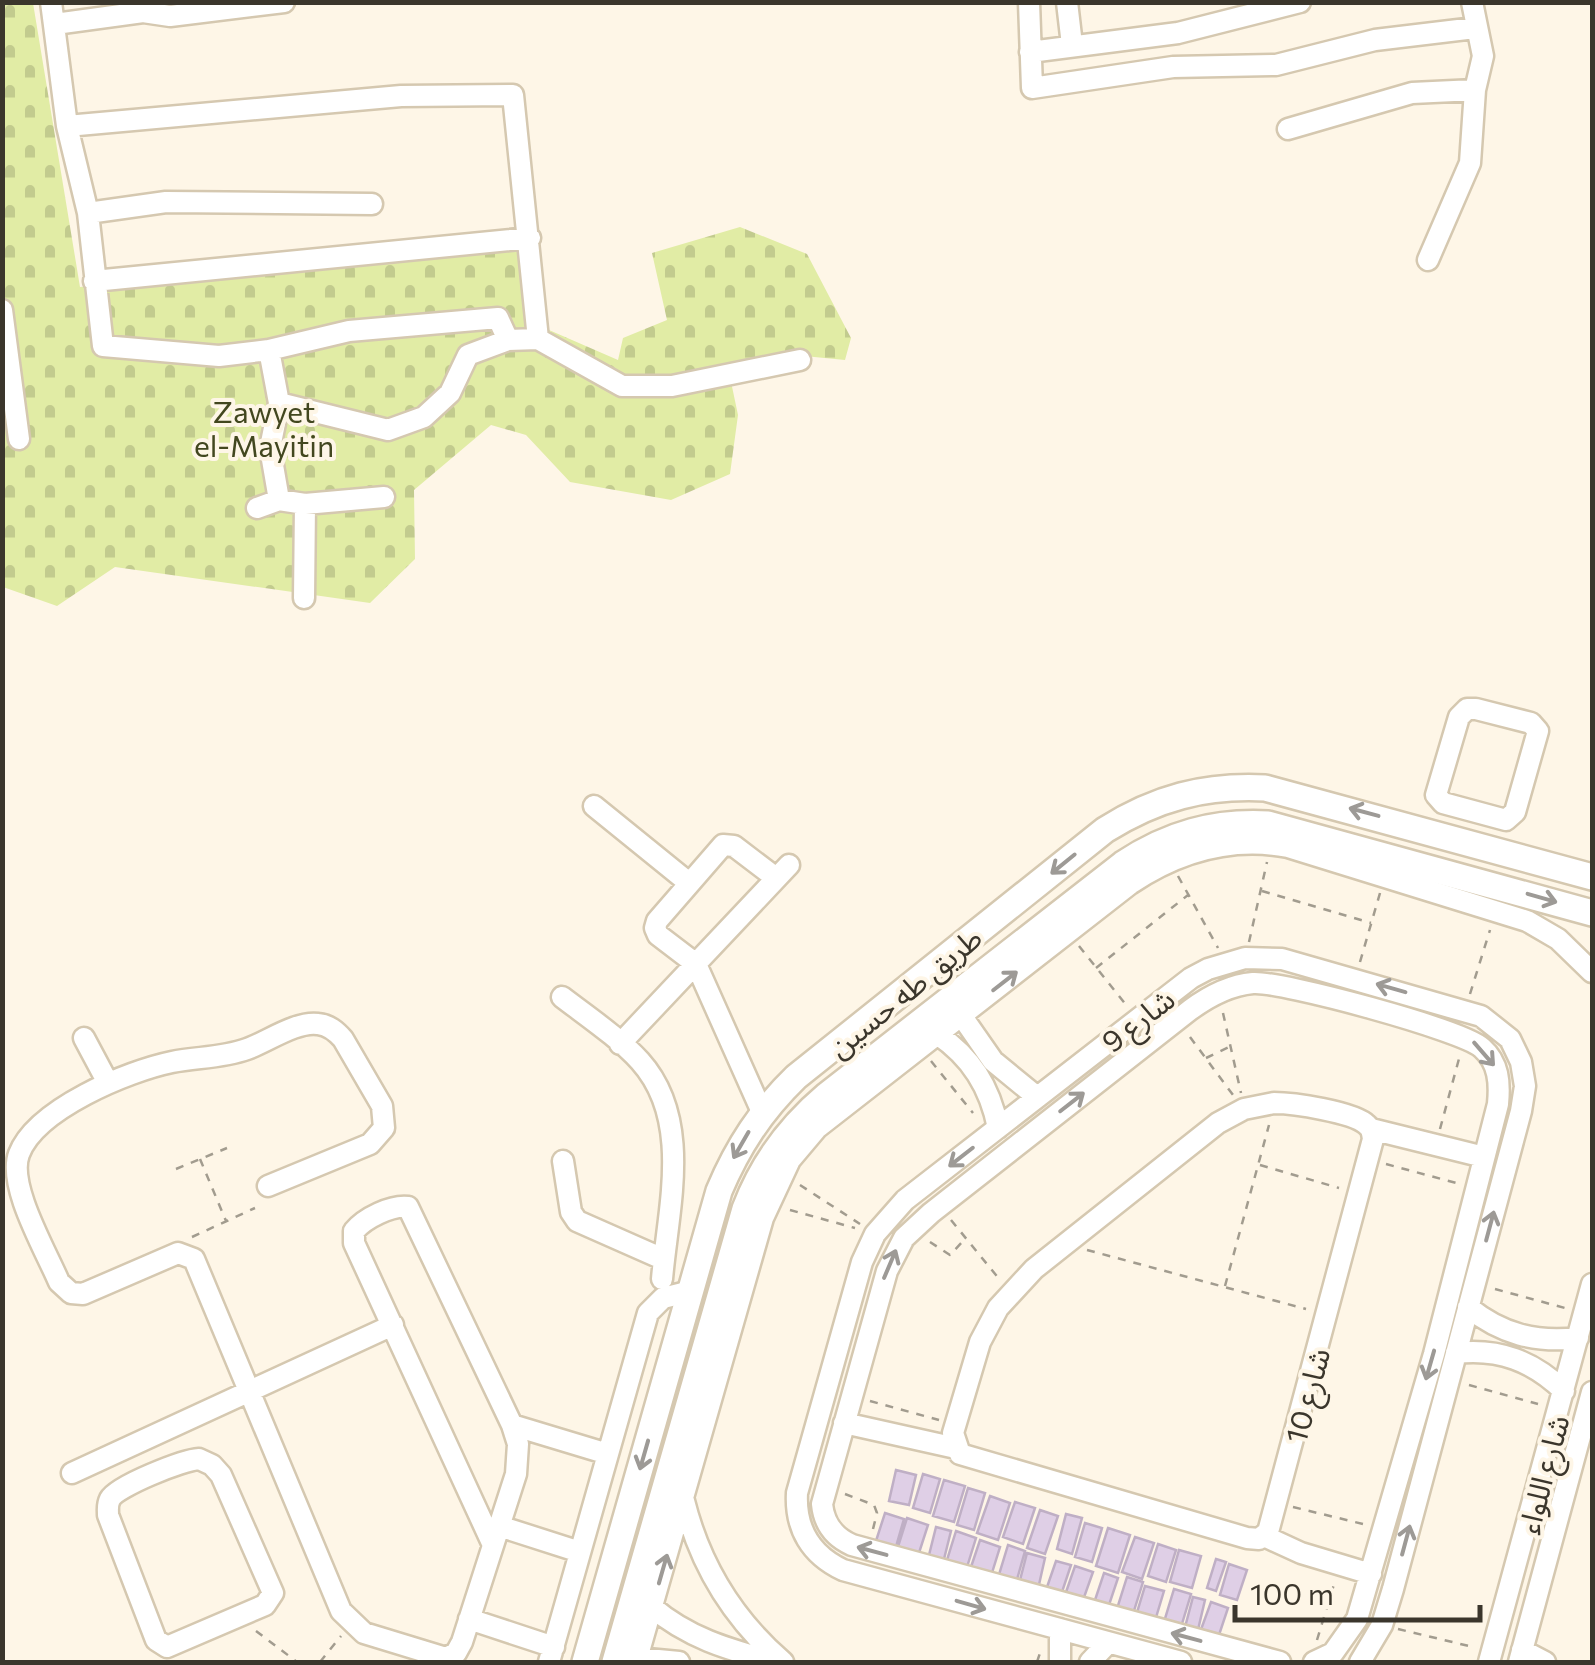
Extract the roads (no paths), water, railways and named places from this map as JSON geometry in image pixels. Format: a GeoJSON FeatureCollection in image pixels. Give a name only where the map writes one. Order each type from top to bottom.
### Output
{"type":"FeatureCollection","features":[{"type":"Feature","properties":{"kind":"main road","name":"طريق طه حسين"},"geometry":{"type":"LineString","coordinates":[[585,1662],[719,1191],[743,1140],[762,1112],[796,1077],[1105,830],[1165,798],[1198,790],[1265,788],[1592,876]]}},
{"type":"Feature","properties":{"kind":"main road","name":"طريق طه حسين"},"geometry":{"type":"LineString","coordinates":[[630,1661],[745,1210],[759,1177],[800,1119],[964,1005],[1124,864],[1156,844],[1192,830],[1230,823],[1287,827],[1592,913]]}},
{"type":"Feature","properties":{"kind":"main road"},"geometry":{"type":"LineString","coordinates":[[1475,880],[1484,846]]}},
{"type":"Feature","properties":{"kind":"street"},"geometry":{"type":"LineString","coordinates":[[51,2],[68,126],[88,213],[103,346],[220,356],[269,350],[350,331],[498,318],[508,340]]}},
{"type":"Feature","properties":{"kind":"street"},"geometry":{"type":"LineString","coordinates":[[55,24],[142,7],[170,16],[284,2]]}},
{"type":"Feature","properties":{"kind":"street"},"geometry":{"type":"LineString","coordinates":[[1029,2],[1032,88],[1173,67],[1276,65],[1376,40],[1475,28]]}},
{"type":"Feature","properties":{"kind":"street"},"geometry":{"type":"LineString","coordinates":[[1067,2],[1072,45]]}},
{"type":"Feature","properties":{"kind":"street"},"geometry":{"type":"LineString","coordinates":[[1030,52],[1178,33],[1300,2]]}},
{"type":"Feature","properties":{"kind":"street"},"geometry":{"type":"LineString","coordinates":[[1428,260],[1470,163],[1475,90],[1483,56],[1472,2]]}},
{"type":"Feature","properties":{"kind":"street"},"geometry":{"type":"LineString","coordinates":[[1288,129],[1412,93],[1475,90]]}},
{"type":"Feature","properties":{"kind":"street"},"geometry":{"type":"LineString","coordinates":[[68,126],[400,96],[514,95],[538,339]]}},
{"type":"Feature","properties":{"kind":"street"},"geometry":{"type":"LineString","coordinates":[[88,213],[166,202],[372,204]]}},
{"type":"Feature","properties":{"kind":"street"},"geometry":{"type":"LineString","coordinates":[[94,280],[530,238]]}},
{"type":"Feature","properties":{"kind":"street"},"geometry":{"type":"LineString","coordinates":[[2,310],[19,439]]}},
{"type":"Feature","properties":{"kind":"street"},"geometry":{"type":"LineString","coordinates":[[279,403],[388,430],[424,417],[450,393],[468,355],[508,340],[538,339],[622,386],[672,386],[800,360]]}},
{"type":"Feature","properties":{"kind":"street"},"geometry":{"type":"LineString","coordinates":[[269,350],[279,403],[270,448],[280,500]]}},
{"type":"Feature","properties":{"kind":"street"},"geometry":{"type":"LineString","coordinates":[[257,508],[280,500],[305,504],[384,497]]}},
{"type":"Feature","properties":{"kind":"street"},"geometry":{"type":"LineString","coordinates":[[304,598],[305,504]]}},
{"type":"Feature","properties":{"kind":"street"},"geometry":{"type":"LineString","coordinates":[[1428,830],[1438,798],[1436,791],[1464,711],[1476,709],[1536,727],[1538,736],[1510,819],[1501,820],[1438,798]]}},
{"type":"Feature","properties":{"kind":"street"},"geometry":{"type":"LineString","coordinates":[[594,806],[689,883]]}},
{"type":"Feature","properties":{"kind":"street"},"geometry":{"type":"LineString","coordinates":[[620,1044],[696,964],[783,872],[727,844],[718,848],[655,928],[696,964],[762,1112]]}},
{"type":"Feature","properties":{"kind":"street"},"geometry":{"type":"LineString","coordinates":[[678,1662],[630,1661],[652,1606],[673,1496],[768,1204],[782,1173],[817,1128],[879,1067],[920,1048],[964,1005],[1130,884],[1169,861],[1218,846],[1271,844],[1496,910],[1558,939],[1592,972]]}},
{"type":"Feature","properties":{"kind":"street","name":"شارع 9"},"geometry":{"type":"LineString","coordinates":[[1182,1662],[906,1587],[832,1564],[814,1550],[798,1517],[800,1481],[862,1262],[875,1234],[905,1200],[1190,978],[1235,960],[1282,959],[1465,1010],[1492,1022],[1510,1040],[1521,1062],[1525,1086],[1522,1111],[1468,1307]]}},
{"type":"Feature","properties":{"kind":"street","name":"شارع 9"},"geometry":{"type":"LineString","coordinates":[[913,1562],[845,1542],[828,1526],[822,1504],[891,1259],[913,1228],[1177,1020],[1218,992],[1248,983],[1296,988],[1465,1037],[1489,1055],[1499,1078],[1498,1104],[1484,1157]]}},
{"type":"Feature","properties":{"kind":"street"},"geometry":{"type":"LineString","coordinates":[[562,996],[636,1057],[660,1089],[672,1127],[673,1147],[662,1269],[576,1221],[563,1161]]}},
{"type":"Feature","properties":{"kind":"street"},"geometry":{"type":"LineString","coordinates":[[964,1005],[994,1062],[1037,1097]]}},
{"type":"Feature","properties":{"kind":"street"},"geometry":{"type":"LineString","coordinates":[[268,1186],[370,1144],[384,1128],[382,1106],[334,1030],[322,1024],[308,1024],[247,1049],[148,1068],[108,1083],[66,1106],[27,1140],[16,1173],[59,1282],[72,1293],[83,1294],[178,1253],[187,1254],[196,1263],[341,1612],[351,1624],[371,1636],[440,1659],[461,1652],[518,1464],[518,1444],[413,1213],[404,1206],[362,1222],[353,1237],[496,1535]]}},
{"type":"Feature","properties":{"kind":"street"},"geometry":{"type":"LineString","coordinates":[[937,1034],[963,1054],[983,1081],[994,1130]]}},
{"type":"Feature","properties":{"kind":"street"},"geometry":{"type":"LineString","coordinates":[[84,1038],[108,1083]]}},
{"type":"Feature","properties":{"kind":"street"},"geometry":{"type":"LineString","coordinates":[[1096,1050],[1112,1070]]}},
{"type":"Feature","properties":{"kind":"street"},"geometry":{"type":"LineString","coordinates":[[956,1448],[955,1424],[980,1342],[1010,1292],[1218,1122],[1244,1109],[1274,1103],[1307,1105],[1358,1120],[1371,1129],[1484,1157],[1357,1619],[1342,1644],[1322,1660],[1315,1654]]}},
{"type":"Feature","properties":{"kind":"street","name":"شارع 10"},"geometry":{"type":"LineString","coordinates":[[1264,1536],[1271,1527],[1369,1160],[1374,1139],[1371,1129]]}},
{"type":"Feature","properties":{"kind":"street","name":"شارع اللواء"},"geometry":{"type":"LineString","coordinates":[[1490,1657],[1592,1284]]}},
{"type":"Feature","properties":{"kind":"street"},"geometry":{"type":"LineString","coordinates":[[469,1618],[552,1655],[648,1313],[663,1298],[691,1291]]}},
{"type":"Feature","properties":{"kind":"street"},"geometry":{"type":"LineString","coordinates":[[1360,1662],[1385,1615],[1468,1307],[1492,1324],[1520,1336],[1548,1340],[1578,1338]]}},
{"type":"Feature","properties":{"kind":"street"},"geometry":{"type":"LineString","coordinates":[[846,1318],[871,1324]]}},
{"type":"Feature","properties":{"kind":"street"},"geometry":{"type":"LineString","coordinates":[[72,1473],[393,1325]]}},
{"type":"Feature","properties":{"kind":"street"},"geometry":{"type":"LineString","coordinates":[[1456,1353],[1486,1352],[1515,1358],[1542,1372],[1561,1400]]}},
{"type":"Feature","properties":{"kind":"street","name":"شارع اللواء"},"geometry":{"type":"LineString","coordinates":[[1520,1656],[1546,1561],[1583,1456],[1591,1405]]}},
{"type":"Feature","properties":{"kind":"street"},"geometry":{"type":"LineString","coordinates":[[844,1423],[956,1448],[966,1458],[1247,1538],[1264,1536],[1301,1553],[1371,1574]]}},
{"type":"Feature","properties":{"kind":"street"},"geometry":{"type":"LineString","coordinates":[[512,1425],[608,1454]]}},
{"type":"Feature","properties":{"kind":"street"},"geometry":{"type":"LineString","coordinates":[[168,1429],[182,1462]]}},
{"type":"Feature","properties":{"kind":"street"},"geometry":{"type":"LineString","coordinates":[[199,1460],[218,1470],[273,1588],[272,1598],[265,1606],[172,1647],[159,1643],[108,1515],[108,1505],[114,1494],[182,1462],[199,1460]]}},
{"type":"Feature","properties":{"kind":"street"},"geometry":{"type":"LineString","coordinates":[[673,1496],[721,1591],[751,1632],[783,1662]]}},
{"type":"Feature","properties":{"kind":"street"},"geometry":{"type":"LineString","coordinates":[[496,1535],[580,1552]]}},
{"type":"Feature","properties":{"kind":"street"},"geometry":{"type":"LineString","coordinates":[[1520,1555],[1546,1561]]}},
{"type":"Feature","properties":{"kind":"street"},"geometry":{"type":"LineString","coordinates":[[906,1587],[913,1562],[1280,1662]]}},
{"type":"Feature","properties":{"kind":"street"},"geometry":{"type":"LineString","coordinates":[[1363,1599],[1385,1615]]}},
{"type":"Feature","properties":{"kind":"street"},"geometry":{"type":"LineString","coordinates":[[652,1606],[673,1625],[720,1655],[774,1662]]}},
{"type":"Feature","properties":{"kind":"street"},"geometry":{"type":"LineString","coordinates":[[1060,1630],[1060,1662]]}},
{"type":"Feature","properties":{"kind":"street"},"geometry":{"type":"LineString","coordinates":[[1090,1662],[1108,1643]]}},
{"type":"Feature","properties":{"kind":"street"},"geometry":{"type":"LineString","coordinates":[[1520,1656],[1545,1662]]}},
{"type":"Feature","properties":{"kind":"park label","name":"Zawyet el-Mayitin"},"geometry":{"type":"Point","coordinates":[264,427]}}]}
